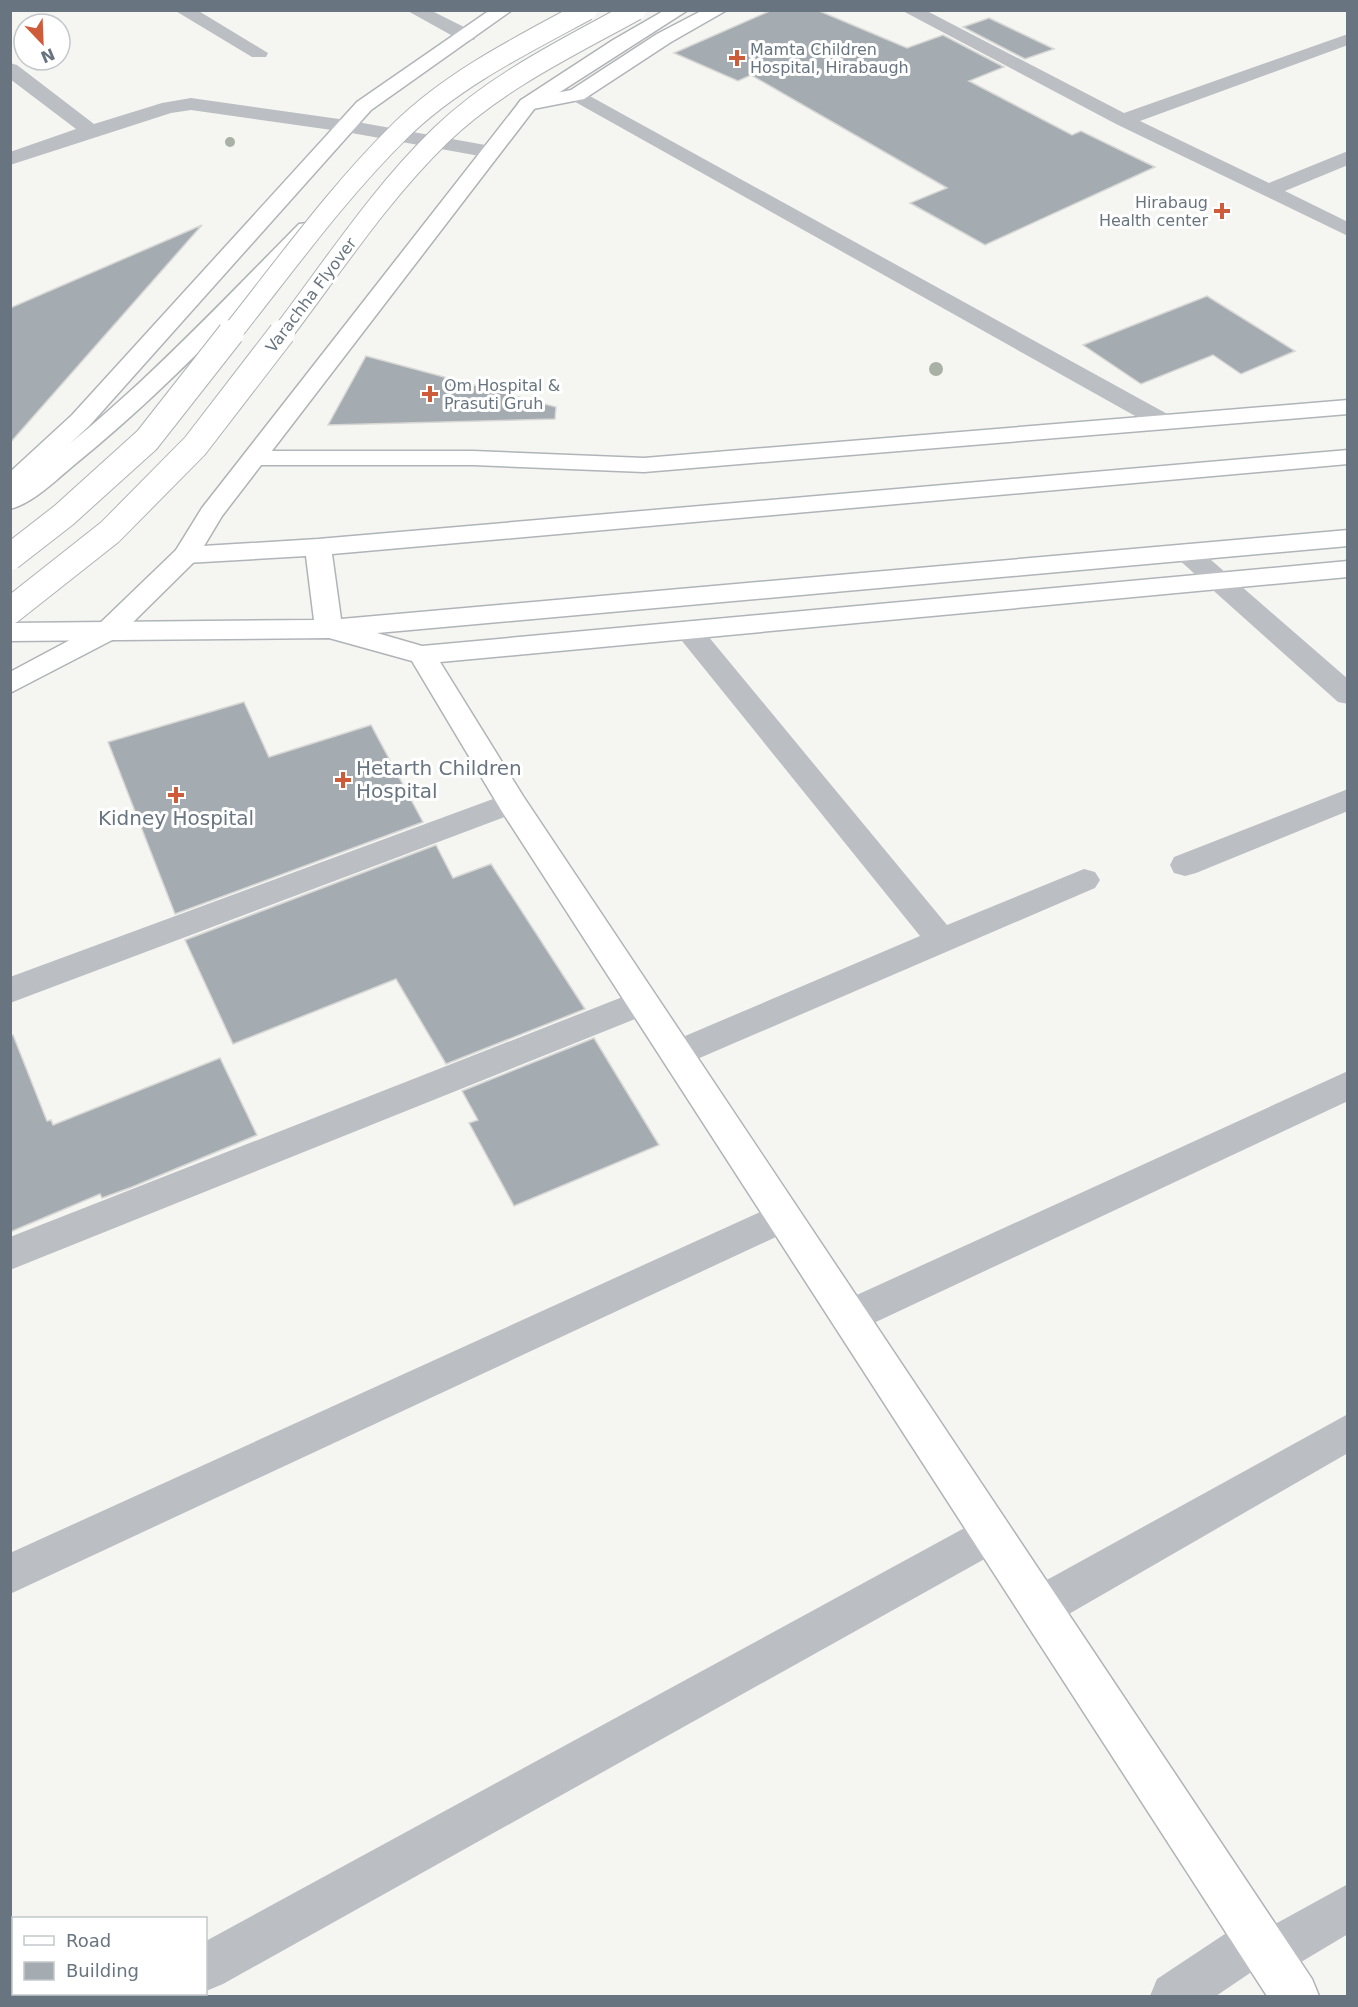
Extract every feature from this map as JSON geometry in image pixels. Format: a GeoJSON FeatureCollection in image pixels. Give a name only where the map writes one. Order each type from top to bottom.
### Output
{"type":"FeatureCollection","features":[{"type":"Feature","properties":{"kind":"main road"},"geometry":{"type":"LineString","coordinates":[[10,486],[81,420],[210,281],[364,106],[503,10]]}},
{"type":"Feature","properties":{"kind":"main road","name":"Varachha Flyover"},"geometry":{"type":"LineString","coordinates":[[10,557],[64,515],[147,440],[340,196],[401,130],[479,69],[587,10]]}},
{"type":"Feature","properties":{"kind":"main road","name":"Varachha Flyover"},"geometry":{"type":"LineString","coordinates":[[10,611],[110,532],[195,446],[388,195],[441,135],[514,77],[636,10]]}},
{"type":"Feature","properties":{"kind":"main road"},"geometry":{"type":"LineString","coordinates":[[10,684],[108,631],[186,555],[211,513],[256,458],[528,104],[620,44],[679,10]]}},
{"type":"Feature","properties":{"kind":"main road"},"geometry":{"type":"LineString","coordinates":[[528,104],[577,95],[664,38],[718,10]]}},
{"type":"Feature","properties":{"kind":"main road"},"geometry":{"type":"LineString","coordinates":[[10,501],[59,468],[103,431],[340,196]]}},
{"type":"Feature","properties":{"kind":"main road"},"geometry":{"type":"LineString","coordinates":[[256,458],[473,458],[645,465],[1347,407]]}},
{"type":"Feature","properties":{"kind":"main road"},"geometry":{"type":"LineString","coordinates":[[186,555],[318,548],[1347,457]]}},
{"type":"Feature","properties":{"kind":"main road"},"geometry":{"type":"LineString","coordinates":[[10,632],[329,629],[1347,538]]}},
{"type":"Feature","properties":{"kind":"main road"},"geometry":{"type":"LineString","coordinates":[[318,548],[329,629]]}},
{"type":"Feature","properties":{"kind":"main road"},"geometry":{"type":"LineString","coordinates":[[329,629],[422,655],[1347,569]]}},
{"type":"Feature","properties":{"kind":"main road"},"geometry":{"type":"LineString","coordinates":[[422,655],[512,803],[1295,1996]]}},
{"type":"Feature","properties":{"kind":"street"},"geometry":{"type":"LineString","coordinates":[[183,10],[259,53]]}},
{"type":"Feature","properties":{"kind":"street"},"geometry":{"type":"LineString","coordinates":[[415,10],[467,36]]}},
{"type":"Feature","properties":{"kind":"street"},"geometry":{"type":"LineString","coordinates":[[910,10],[1123,120],[1347,230]]}},
{"type":"Feature","properties":{"kind":"street"},"geometry":{"type":"LineString","coordinates":[[1123,120],[1347,39]]}},
{"type":"Feature","properties":{"kind":"street"},"geometry":{"type":"LineString","coordinates":[[12,72],[91,131]]}},
{"type":"Feature","properties":{"kind":"street"},"geometry":{"type":"LineString","coordinates":[[577,95],[1162,422]]}},
{"type":"Feature","properties":{"kind":"street"},"geometry":{"type":"LineString","coordinates":[[10,159],[169,107],[191,104],[346,126],[491,152]]}},
{"type":"Feature","properties":{"kind":"street"},"geometry":{"type":"LineString","coordinates":[[1268,191],[1347,158]]}},
{"type":"Feature","properties":{"kind":"street"},"geometry":{"type":"LineString","coordinates":[[1186,552],[1217,582],[1347,695]]}},
{"type":"Feature","properties":{"kind":"street"},"geometry":{"type":"LineString","coordinates":[[688,630],[943,942]]}},
{"type":"Feature","properties":{"kind":"street"},"geometry":{"type":"LineString","coordinates":[[1185,865],[1347,800]]}},
{"type":"Feature","properties":{"kind":"street"},"geometry":{"type":"LineString","coordinates":[[10,990],[512,803]]}},
{"type":"Feature","properties":{"kind":"street"},"geometry":{"type":"LineString","coordinates":[[676,1054],[1084,880]]}},
{"type":"Feature","properties":{"kind":"street"},"geometry":{"type":"LineString","coordinates":[[10,1254],[644,1002]]}},
{"type":"Feature","properties":{"kind":"street"},"geometry":{"type":"LineString","coordinates":[[850,1316],[1347,1085]]}},
{"type":"Feature","properties":{"kind":"street"},"geometry":{"type":"LineString","coordinates":[[10,1574],[782,1217]]}},
{"type":"Feature","properties":{"kind":"street"},"geometry":{"type":"LineString","coordinates":[[1040,1608],[1347,1432]]}},
{"type":"Feature","properties":{"kind":"street"},"geometry":{"type":"LineString","coordinates":[[207,1966],[992,1533]]}},
{"type":"Feature","properties":{"kind":"street"},"geometry":{"type":"LineString","coordinates":[[1174,1996],[1264,1947],[1347,1907]]}},
{"type":"Feature","properties":{"kind":"building"},"geometry":{"type":"Polygon","coordinates":[[[772,10],[817,10],[907,48],[943,35],[1004,67],[969,81],[1072,135],[1081,131],[1155,167],[985,245],[910,203],[947,188],[751,75],[738,81],[674,53],[772,10]]]}},
{"type":"Feature","properties":{"kind":"building"},"geometry":{"type":"Polygon","coordinates":[[[989,18],[1054,49],[1025,59],[963,27],[989,18]]]}},
{"type":"Feature","properties":{"kind":"building"},"geometry":{"type":"Polygon","coordinates":[[[202,225],[10,443],[10,308],[202,225]]]}},
{"type":"Feature","properties":{"kind":"building"},"geometry":{"type":"Polygon","coordinates":[[[1207,296],[1295,351],[1241,374],[1213,355],[1141,384],[1083,345],[1207,296]]]}},
{"type":"Feature","properties":{"kind":"building"},"geometry":{"type":"Polygon","coordinates":[[[366,356],[556,407],[555,419],[328,425],[366,356]]]}},
{"type":"Feature","properties":{"kind":"building"},"geometry":{"type":"Polygon","coordinates":[[[244,702],[269,757],[371,725],[423,822],[175,914],[108,742],[244,702]]]}},
{"type":"Feature","properties":{"kind":"building"},"geometry":{"type":"Polygon","coordinates":[[[436,845],[453,878],[491,864],[585,1009],[446,1064],[396,979],[233,1044],[185,940],[436,845]]]}},
{"type":"Feature","properties":{"kind":"building"},"geometry":{"type":"Polygon","coordinates":[[[10,1035],[13,1035],[47,1121],[51,1120],[53,1125],[220,1058],[257,1135],[132,1187],[102,1198],[100,1194],[10,1232],[10,1035]]]}},
{"type":"Feature","properties":{"kind":"building"},"geometry":{"type":"Polygon","coordinates":[[[594,1038],[659,1145],[514,1206],[469,1123],[478,1120],[462,1091],[594,1038]]]}},
{"type":"Feature","properties":{"kind":"place","name":"Mamta Children Hospital, Hirabaugh"},"geometry":{"type":"Point","coordinates":[737,58]}},
{"type":"Feature","properties":{"kind":"place","name":"Hirabaug Health center"},"geometry":{"type":"Point","coordinates":[1222,211]}},
{"type":"Feature","properties":{"kind":"place","name":"Om Hospital & Prasuti Gruh"},"geometry":{"type":"Point","coordinates":[430,394]}},
{"type":"Feature","properties":{"kind":"place","name":"Hetarth Children Hospital"},"geometry":{"type":"Point","coordinates":[343,780]}},
{"type":"Feature","properties":{"kind":"place","name":"Kidney Hospital"},"geometry":{"type":"Point","coordinates":[176,795]}}]}
